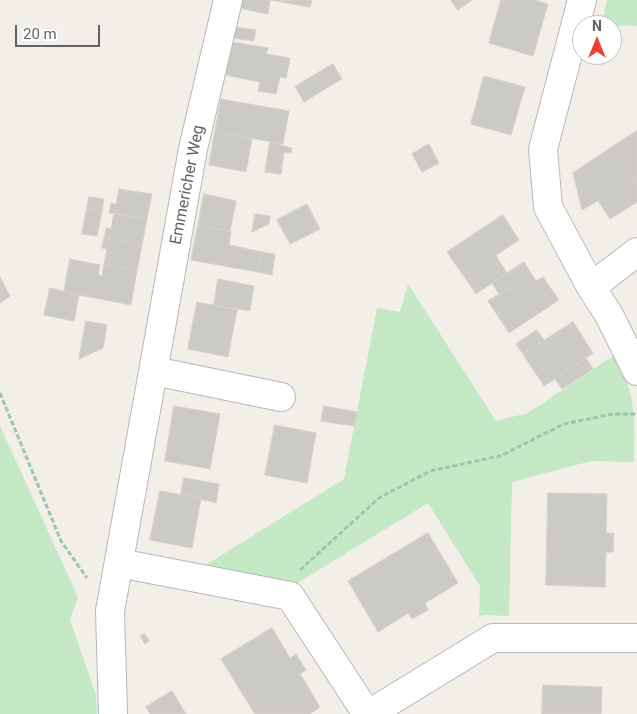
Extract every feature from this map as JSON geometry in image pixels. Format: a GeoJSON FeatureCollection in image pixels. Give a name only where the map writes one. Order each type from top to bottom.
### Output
{"type":"FeatureCollection","features":[{"type":"Feature","properties":{"kind":"street","name":"Emmericher Weg"},"geometry":{"type":"LineString","coordinates":[[113,714],[110,611],[193,149],[228,0]]}},
{"type":"Feature","properties":{"kind":"street"},"geometry":{"type":"LineString","coordinates":[[582,0],[543,149],[548,207],[591,288],[609,315],[637,371]]}},
{"type":"Feature","properties":{"kind":"street"},"geometry":{"type":"LineString","coordinates":[[591,288],[637,252]]}},
{"type":"Feature","properties":{"kind":"street"},"geometry":{"type":"LineString","coordinates":[[154,371],[281,396]]}},
{"type":"Feature","properties":{"kind":"street"},"geometry":{"type":"LineString","coordinates":[[119,563],[290,596],[368,714],[493,638],[637,638]]}},
{"type":"Feature","properties":{"kind":"path"},"geometry":{"type":"LineString","coordinates":[[0,393],[60,541],[110,611]]}},
{"type":"Feature","properties":{"kind":"path"},"geometry":{"type":"LineString","coordinates":[[276,594],[332,538],[379,498],[430,471],[500,456],[564,424],[612,414],[637,414]]}},
{"type":"Feature","properties":{"kind":"green space"},"geometry":{"type":"Polygon","coordinates":[[[607,0],[637,0],[637,26],[622,26],[622,15],[603,15],[607,0]]]}},
{"type":"Feature","properties":{"kind":"green space"},"geometry":{"type":"Polygon","coordinates":[[[408,284],[496,421],[528,413],[615,355],[631,394],[634,420],[634,462],[591,461],[512,482],[509,616],[483,615],[479,618],[480,586],[428,503],[294,585],[201,568],[344,479],[377,308],[400,312],[408,284]]]}},
{"type":"Feature","properties":{"kind":"green space"},"geometry":{"type":"Polygon","coordinates":[[[0,426],[78,597],[70,620],[96,695],[97,714],[0,714],[0,426]]]}},
{"type":"Feature","properties":{"kind":"building"},"geometry":{"type":"Polygon","coordinates":[[[240,0],[270,0],[268,14],[239,8],[240,0]]]}},
{"type":"Feature","properties":{"kind":"building"},"geometry":{"type":"Polygon","coordinates":[[[270,0],[312,0],[310,7],[270,0]]]}},
{"type":"Feature","properties":{"kind":"building"},"geometry":{"type":"Polygon","coordinates":[[[451,0],[472,0],[458,10],[451,0]]]}},
{"type":"Feature","properties":{"kind":"building"},"geometry":{"type":"Polygon","coordinates":[[[501,0],[534,0],[548,4],[533,56],[489,43],[501,0]]]}},
{"type":"Feature","properties":{"kind":"building"},"geometry":{"type":"Polygon","coordinates":[[[235,27],[256,30],[254,41],[233,38],[235,27]]]}},
{"type":"Feature","properties":{"kind":"building"},"geometry":{"type":"Polygon","coordinates":[[[232,42],[268,48],[266,54],[290,58],[286,78],[280,77],[276,94],[258,91],[260,82],[225,75],[232,42]]]}},
{"type":"Feature","properties":{"kind":"building"},"geometry":{"type":"Polygon","coordinates":[[[333,64],[342,79],[330,86],[321,71],[333,64]]]}},
{"type":"Feature","properties":{"kind":"building"},"geometry":{"type":"Polygon","coordinates":[[[321,71],[330,86],[304,102],[295,87],[321,71]]]}},
{"type":"Feature","properties":{"kind":"building"},"geometry":{"type":"Polygon","coordinates":[[[484,76],[525,87],[511,135],[471,124],[484,76]]]}},
{"type":"Feature","properties":{"kind":"building"},"geometry":{"type":"Polygon","coordinates":[[[221,99],[289,111],[283,144],[215,132],[221,99]]]}},
{"type":"Feature","properties":{"kind":"building"},"geometry":{"type":"Polygon","coordinates":[[[637,131],[637,186],[612,147],[637,131]]]}},
{"type":"Feature","properties":{"kind":"building"},"geometry":{"type":"Polygon","coordinates":[[[215,132],[252,139],[246,172],[209,165],[215,132]]]}},
{"type":"Feature","properties":{"kind":"building"},"geometry":{"type":"Polygon","coordinates":[[[270,142],[292,148],[291,153],[284,152],[281,174],[265,172],[270,142]]]}},
{"type":"Feature","properties":{"kind":"building"},"geometry":{"type":"Polygon","coordinates":[[[429,144],[439,163],[422,172],[412,154],[429,144]]]}},
{"type":"Feature","properties":{"kind":"building"},"geometry":{"type":"Polygon","coordinates":[[[612,147],[637,186],[637,202],[610,219],[598,201],[582,210],[573,173],[612,147]]]}},
{"type":"Feature","properties":{"kind":"building"},"geometry":{"type":"Polygon","coordinates":[[[119,189],[152,194],[147,219],[109,213],[111,203],[116,204],[119,189]]]}},
{"type":"Feature","properties":{"kind":"building"},"geometry":{"type":"Polygon","coordinates":[[[204,194],[236,201],[230,231],[198,225],[204,194]]]}},
{"type":"Feature","properties":{"kind":"building"},"geometry":{"type":"Polygon","coordinates":[[[89,197],[104,199],[102,211],[87,208],[89,197]]]}},
{"type":"Feature","properties":{"kind":"building"},"geometry":{"type":"Polygon","coordinates":[[[307,204],[320,229],[290,244],[277,220],[307,204]]]}},
{"type":"Feature","properties":{"kind":"building"},"geometry":{"type":"Polygon","coordinates":[[[87,208],[102,211],[97,236],[82,234],[87,208]]]}},
{"type":"Feature","properties":{"kind":"building"},"geometry":{"type":"Polygon","coordinates":[[[114,213],[147,219],[142,245],[104,238],[106,228],[111,229],[114,213]]]}},
{"type":"Feature","properties":{"kind":"building"},"geometry":{"type":"Polygon","coordinates":[[[255,214],[270,216],[269,224],[252,232],[255,214]]]}},
{"type":"Feature","properties":{"kind":"building"},"geometry":{"type":"Polygon","coordinates":[[[503,215],[519,240],[496,255],[500,262],[474,279],[472,277],[467,281],[447,252],[503,215]]]}},
{"type":"Feature","properties":{"kind":"building"},"geometry":{"type":"Polygon","coordinates":[[[198,225],[231,231],[229,245],[262,252],[258,272],[191,260],[198,225]]]}},
{"type":"Feature","properties":{"kind":"building"},"geometry":{"type":"Polygon","coordinates":[[[104,238],[142,245],[137,270],[104,264],[107,249],[102,248],[104,238]]]}},
{"type":"Feature","properties":{"kind":"building"},"geometry":{"type":"Polygon","coordinates":[[[262,252],[275,254],[272,275],[258,272],[262,252]]]}},
{"type":"Feature","properties":{"kind":"building"},"geometry":{"type":"Polygon","coordinates":[[[70,259],[100,265],[98,275],[102,276],[104,264],[137,270],[131,305],[64,292],[70,259]]]}},
{"type":"Feature","properties":{"kind":"building"},"geometry":{"type":"Polygon","coordinates":[[[500,262],[507,273],[476,294],[467,281],[472,277],[474,279],[500,262]]]}},
{"type":"Feature","properties":{"kind":"building"},"geometry":{"type":"Polygon","coordinates":[[[524,262],[532,275],[499,294],[492,283],[524,262]]]}},
{"type":"Feature","properties":{"kind":"building"},"geometry":{"type":"Polygon","coordinates":[[[532,275],[536,281],[543,277],[559,300],[509,333],[488,301],[532,275]]]}},
{"type":"Feature","properties":{"kind":"building"},"geometry":{"type":"Polygon","coordinates":[[[0,277],[10,296],[0,303],[0,277]]]}},
{"type":"Feature","properties":{"kind":"building"},"geometry":{"type":"Polygon","coordinates":[[[218,279],[254,286],[250,311],[214,305],[218,279]]]}},
{"type":"Feature","properties":{"kind":"building"},"geometry":{"type":"Polygon","coordinates":[[[50,288],[79,295],[74,321],[44,315],[50,288]]]}},
{"type":"Feature","properties":{"kind":"building"},"geometry":{"type":"Polygon","coordinates":[[[197,302],[237,310],[228,357],[188,349],[197,302]]]}},
{"type":"Feature","properties":{"kind":"building"},"geometry":{"type":"Polygon","coordinates":[[[86,321],[107,325],[103,348],[79,359],[86,321]]]}},
{"type":"Feature","properties":{"kind":"building"},"geometry":{"type":"Polygon","coordinates":[[[573,322],[593,353],[544,386],[523,354],[573,322]]]}},
{"type":"Feature","properties":{"kind":"building"},"geometry":{"type":"Polygon","coordinates":[[[537,330],[544,340],[523,354],[516,344],[537,330]]]}},
{"type":"Feature","properties":{"kind":"building"},"geometry":{"type":"Polygon","coordinates":[[[586,358],[593,369],[562,389],[555,379],[586,358]]]}},
{"type":"Feature","properties":{"kind":"building"},"geometry":{"type":"Polygon","coordinates":[[[174,406],[220,414],[210,469],[165,461],[174,406]]]}},
{"type":"Feature","properties":{"kind":"building"},"geometry":{"type":"Polygon","coordinates":[[[324,406],[357,412],[354,426],[321,421],[324,406]]]}},
{"type":"Feature","properties":{"kind":"building"},"geometry":{"type":"Polygon","coordinates":[[[275,425],[316,433],[307,483],[265,475],[275,425]]]}},
{"type":"Feature","properties":{"kind":"building"},"geometry":{"type":"Polygon","coordinates":[[[184,478],[219,484],[216,503],[181,494],[184,478]]]}},
{"type":"Feature","properties":{"kind":"building"},"geometry":{"type":"Polygon","coordinates":[[[160,491],[201,498],[192,548],[150,540],[160,491]]]}},
{"type":"Feature","properties":{"kind":"building"},"geometry":{"type":"Polygon","coordinates":[[[548,493],[607,494],[606,533],[614,533],[613,552],[606,552],[605,587],[546,585],[548,493]]]}},
{"type":"Feature","properties":{"kind":"building"},"geometry":{"type":"Polygon","coordinates":[[[428,533],[458,583],[425,603],[428,610],[412,619],[408,613],[378,632],[348,581],[428,533]]]}},
{"type":"Feature","properties":{"kind":"building"},"geometry":{"type":"Polygon","coordinates":[[[272,628],[290,658],[296,654],[306,670],[300,674],[320,707],[310,714],[255,714],[221,659],[272,628]]]}},
{"type":"Feature","properties":{"kind":"building"},"geometry":{"type":"Polygon","coordinates":[[[145,634],[149,641],[145,644],[140,636],[145,634]]]}},
{"type":"Feature","properties":{"kind":"building"},"geometry":{"type":"Polygon","coordinates":[[[543,685],[602,687],[601,714],[542,714],[543,685]]]}},
{"type":"Feature","properties":{"kind":"building"},"geometry":{"type":"Polygon","coordinates":[[[172,691],[186,714],[150,714],[146,707],[172,691]]]}}]}
